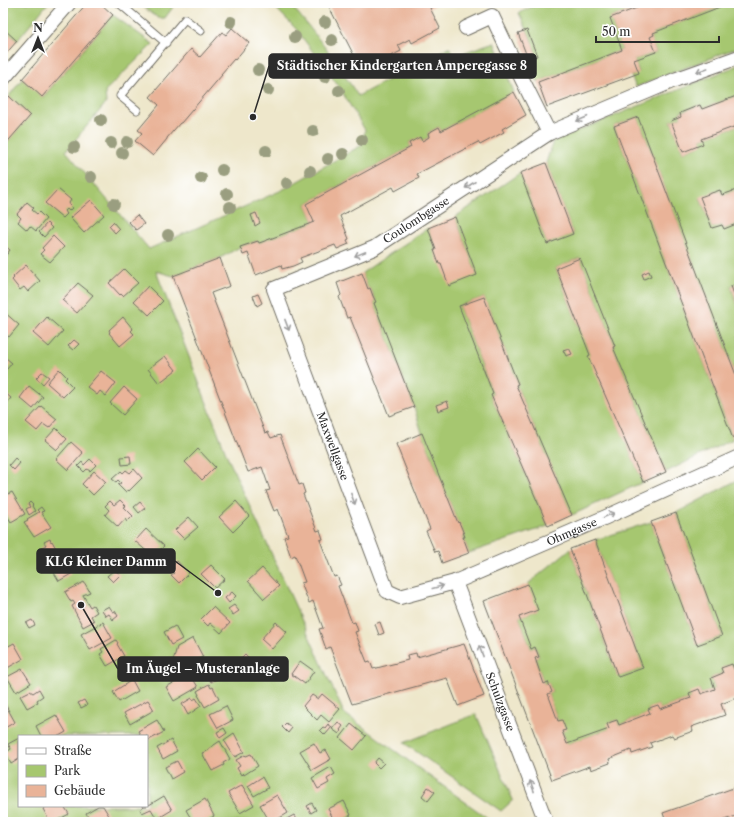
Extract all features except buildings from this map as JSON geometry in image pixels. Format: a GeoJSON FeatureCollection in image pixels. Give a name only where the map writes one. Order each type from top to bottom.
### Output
{"type":"FeatureCollection","features":[{"type":"Feature","properties":{"kind":"street"},"geometry":{"type":"LineString","coordinates":[[3,79],[69,3]]}},
{"type":"Feature","properties":{"kind":"street"},"geometry":{"type":"LineString","coordinates":[[466,28],[492,16],[549,133]]}},
{"type":"Feature","properties":{"kind":"street","name":"Coulombgasse"},"geometry":{"type":"LineString","coordinates":[[274,289],[374,248],[549,133],[677,79],[739,57]]}},
{"type":"Feature","properties":{"kind":"street","name":"Maxwellgasse"},"geometry":{"type":"LineString","coordinates":[[274,289],[387,591],[400,597]]}},
{"type":"Feature","properties":{"kind":"street","name":"Ohmgasse"},"geometry":{"type":"LineString","coordinates":[[400,597],[455,582],[606,517],[739,457]]}},
{"type":"Feature","properties":{"kind":"street","name":"Schulzgasse"},"geometry":{"type":"LineString","coordinates":[[455,582],[546,822]]}},
{"type":"Feature","properties":{"kind":"lane"},"geometry":{"type":"LineString","coordinates":[[119,3],[166,43]]}},
{"type":"Feature","properties":{"kind":"lane"},"geometry":{"type":"LineString","coordinates":[[137,110],[120,96],[185,20],[201,31]]}},
{"type":"Feature","properties":{"kind":"green space"},"geometry":{"type":"Polygon","coordinates":[[[3,3],[48,3],[17,41],[3,28],[3,3]]]}},
{"type":"Feature","properties":{"kind":"green space"},"geometry":{"type":"Polygon","coordinates":[[[138,3],[176,3],[165,18],[158,18],[138,3]]]}},
{"type":"Feature","properties":{"kind":"green space"},"geometry":{"type":"Polygon","coordinates":[[[271,3],[289,3],[308,25],[358,96],[449,47],[454,56],[494,42],[514,92],[441,131],[439,127],[428,133],[429,137],[422,141],[420,138],[409,143],[411,147],[306,204],[314,222],[262,242],[259,243],[257,241],[240,247],[220,258],[173,276],[156,271],[228,458],[344,713],[493,822],[3,822],[3,147],[30,116],[9,96],[22,79],[43,97],[113,15],[153,44],[105,91],[106,103],[66,151],[149,249],[282,190],[362,145],[365,130],[339,87],[296,29],[271,3]]]}},
{"type":"Feature","properties":{"kind":"green space"},"geometry":{"type":"Polygon","coordinates":[[[540,3],[650,3],[610,18],[622,50],[538,82],[528,59],[537,56],[530,36],[519,13],[540,3]]]}},
{"type":"Feature","properties":{"kind":"green space"},"geometry":{"type":"Polygon","coordinates":[[[730,3],[739,3],[739,47],[636,87],[631,76],[639,72],[634,60],[656,52],[650,37],[654,35],[653,33],[730,3]]]}},
{"type":"Feature","properties":{"kind":"green space"},"geometry":{"type":"Polygon","coordinates":[[[739,65],[739,95],[702,109],[700,105],[680,112],[681,117],[671,121],[683,152],[703,144],[701,139],[739,125],[739,189],[722,195],[720,190],[700,198],[712,228],[722,225],[724,229],[739,223],[739,283],[731,286],[739,309],[739,383],[638,117],[614,126],[733,439],[666,472],[613,347],[615,346],[580,258],[556,268],[590,355],[589,356],[643,482],[572,515],[516,385],[518,384],[484,297],[459,306],[493,394],[491,395],[548,526],[469,553],[463,537],[465,537],[422,433],[414,407],[374,303],[376,302],[370,288],[368,289],[362,273],[428,228],[436,250],[434,250],[441,264],[477,275],[455,217],[520,173],[547,244],[573,234],[546,163],[553,141],[739,65]]]}},
{"type":"Feature","properties":{"kind":"green space"},"geometry":{"type":"Polygon","coordinates":[[[739,479],[739,667],[734,669],[732,664],[722,668],[723,673],[711,678],[715,689],[701,694],[699,689],[691,698],[660,709],[658,705],[648,709],[650,713],[619,725],[617,720],[611,722],[609,729],[567,744],[562,731],[565,730],[558,721],[548,694],[552,692],[548,682],[544,684],[535,658],[539,657],[535,647],[531,649],[519,617],[537,610],[528,584],[570,549],[618,677],[643,668],[595,540],[651,522],[697,645],[722,636],[676,513],[739,479]]]}},
{"type":"Feature","properties":{"kind":"green space"},"geometry":{"type":"Polygon","coordinates":[[[476,714],[513,800],[501,811],[404,743],[476,714]]]}},
{"type":"Feature","properties":{"kind":"place","name":"Städtischer Kindergarten Amperegasse 8"},"geometry":{"type":"Point","coordinates":[253,117]}},
{"type":"Feature","properties":{"kind":"place","name":"KLG Kleiner Damm"},"geometry":{"type":"Point","coordinates":[218,593]}},
{"type":"Feature","properties":{"kind":"place","name":"Im Äugel – Musteranlage"},"geometry":{"type":"Point","coordinates":[81,605]}}]}
